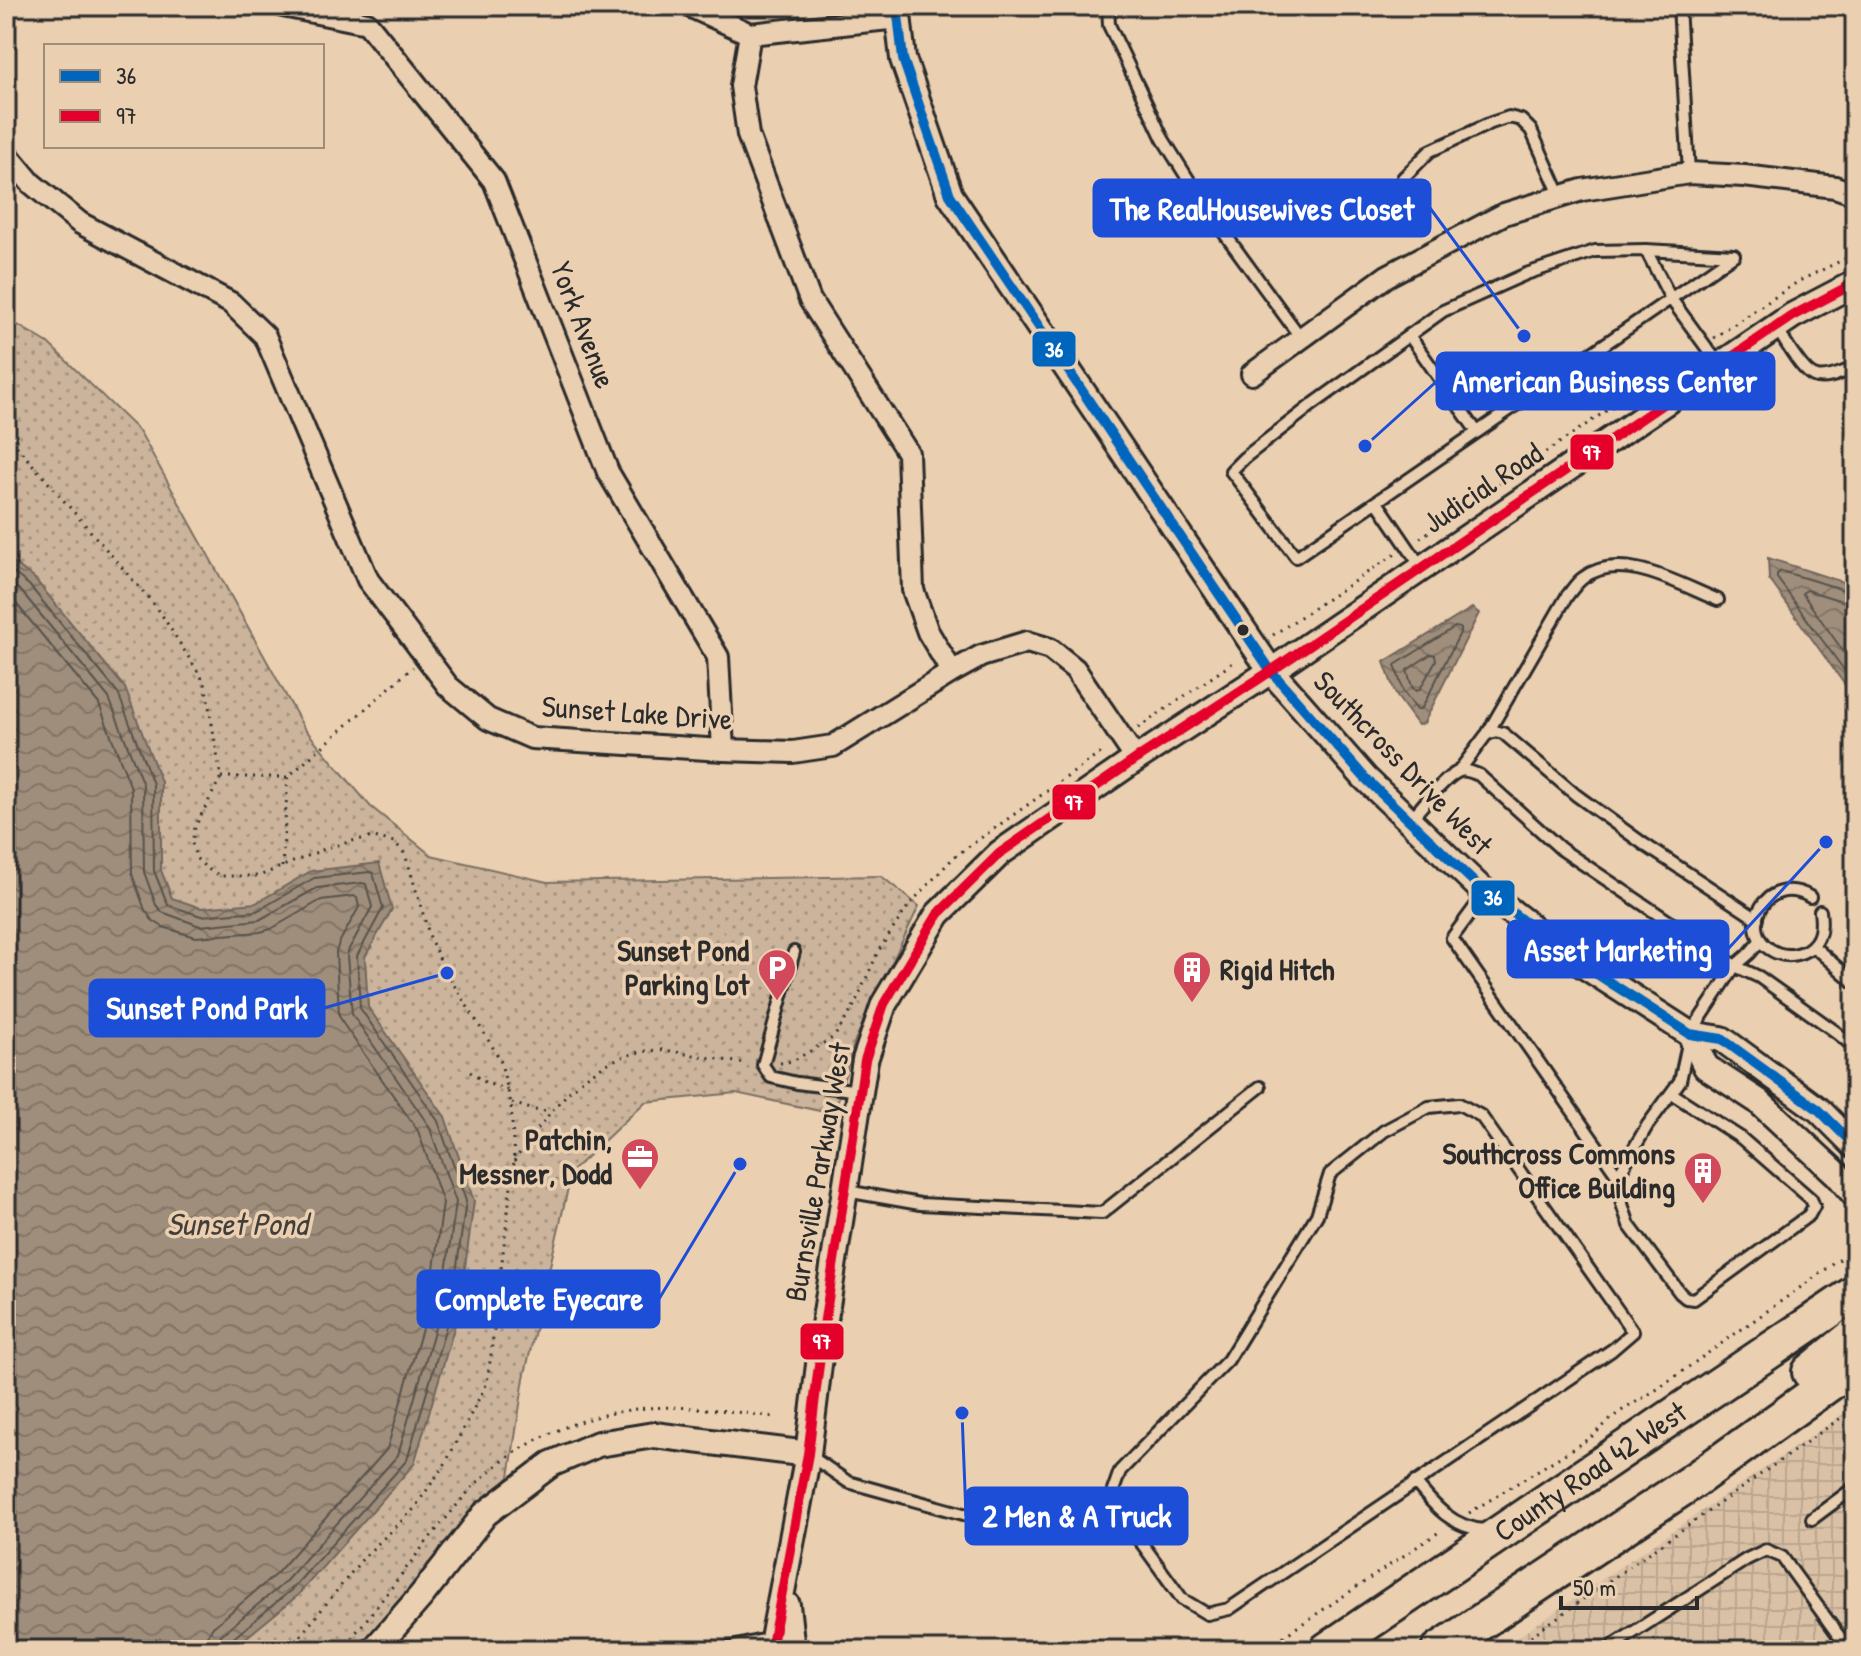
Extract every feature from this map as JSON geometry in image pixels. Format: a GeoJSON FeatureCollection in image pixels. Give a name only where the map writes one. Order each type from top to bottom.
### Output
{"type":"FeatureCollection","features":[{"type":"Feature","properties":{"kind":"highway","name":"County Road 42 West"},"geometry":{"type":"LineString","coordinates":[[1327,1650],[1855,1293]]}},
{"type":"Feature","properties":{"kind":"highway"},"geometry":{"type":"LineString","coordinates":[[1696,1479],[1806,1375],[1855,1335]]}},
{"type":"Feature","properties":{"kind":"highway"},"geometry":{"type":"LineString","coordinates":[[1439,1650],[1696,1479],[1855,1365]]}},
{"type":"Feature","properties":{"kind":"street","name":"York Avenue"},"geometry":{"type":"LineString","coordinates":[[283,6],[367,23],[494,181],[608,472],[718,657],[723,750]]}},
{"type":"Feature","properties":{"kind":"street"},"geometry":{"type":"LineString","coordinates":[[689,6],[750,34],[897,12]]}},
{"type":"Feature","properties":{"kind":"street","name":"Southcross Drive West"},"geometry":{"type":"LineString","coordinates":[[897,12],[903,59],[950,195],[1271,671],[1365,778],[1486,892],[1566,954],[1690,1034],[1722,1039],[1819,1110],[1855,1146]]}},
{"type":"Feature","properties":{"kind":"street"},"geometry":{"type":"LineString","coordinates":[[750,34],[741,86],[748,135],[810,300],[908,453],[913,590],[928,632],[952,672]]}},
{"type":"Feature","properties":{"kind":"street","name":"Sunset Lake Drive"},"geometry":{"type":"LineString","coordinates":[[6,153],[31,183],[80,223],[231,303],[265,336],[368,580],[448,686],[488,719],[532,738],[793,752],[833,746],[981,656],[1027,642],[1050,649],[1075,669],[1136,759]]}},
{"type":"Feature","properties":{"kind":"street"},"geometry":{"type":"LineString","coordinates":[[1252,374],[1387,276],[1504,214],[1582,190],[1689,173],[1820,185],[1855,194]]}},
{"type":"Feature","properties":{"kind":"street","name":"Judicial Road"},"geometry":{"type":"LineString","coordinates":[[1271,671],[1776,327],[1855,283]]}},
{"type":"Feature","properties":{"kind":"street","name":"Burnsville Parkway West"},"geometry":{"type":"LineString","coordinates":[[779,1646],[784,1579],[808,1454],[823,1332],[865,1060],[884,1004],[938,914],[1000,853],[1271,671]]}},
{"type":"Feature","properties":{"kind":"street","name":"Southcross Drive West"},"geometry":{"type":"LineString","coordinates":[[1690,1034],[1706,1067],[1758,1101],[1837,1174],[1855,1195]]}},
{"type":"Feature","properties":{"kind":"street"},"geometry":{"type":"LineString","coordinates":[[374,1650],[485,1514],[551,1464],[598,1444],[654,1435],[808,1454]]}},
{"type":"Feature","properties":{"kind":"lane"},"geometry":{"type":"LineString","coordinates":[[1108,6],[1109,25],[1163,139],[1208,211],[1301,338]]}},
{"type":"Feature","properties":{"kind":"lane"},"geometry":{"type":"LineString","coordinates":[[1679,6],[1689,173]]}},
{"type":"Feature","properties":{"kind":"lane"},"geometry":{"type":"LineString","coordinates":[[1403,178],[1430,151],[1509,117],[1521,120],[1531,130],[1561,197]]}},
{"type":"Feature","properties":{"kind":"lane"},"geometry":{"type":"LineString","coordinates":[[1646,250],[1671,299],[1720,366]]}},
{"type":"Feature","properties":{"kind":"lane"},"geometry":{"type":"LineString","coordinates":[[1646,250],[1734,255],[1671,299],[1296,557],[1231,471],[1301,414],[1443,311],[1526,274],[1595,251],[1646,250]]}},
{"type":"Feature","properties":{"kind":"lane"},"geometry":{"type":"LineString","coordinates":[[1776,327],[1812,376],[1820,378],[1855,368]]}},
{"type":"Feature","properties":{"kind":"lane"},"geometry":{"type":"LineString","coordinates":[[1409,335],[1477,432]]}},
{"type":"Feature","properties":{"kind":"lane"},"geometry":{"type":"LineString","coordinates":[[1377,502],[1422,568]]}},
{"type":"Feature","properties":{"kind":"lane"},"geometry":{"type":"LineString","coordinates":[[1410,820],[1440,785],[1459,771],[1486,735],[1567,596],[1582,579],[1596,571],[1616,566],[1645,570],[1718,600]]}},
{"type":"Feature","properties":{"kind":"lane"},"geometry":{"type":"LineString","coordinates":[[1486,735],[1495,731],[1503,733],[1587,803],[1757,919]]}},
{"type":"Feature","properties":{"kind":"lane"},"geometry":{"type":"LineString","coordinates":[[1459,771],[1479,775],[1561,849],[1735,966],[1759,977],[1850,1036],[1855,1048]]}},
{"type":"Feature","properties":{"kind":"lane"},"geometry":{"type":"LineString","coordinates":[[1810,897],[1790,890],[1770,896],[1757,919],[1760,941],[1782,955],[1804,952],[1819,937],[1822,926],[1820,911]]}},
{"type":"Feature","properties":{"kind":"lane"},"geometry":{"type":"LineString","coordinates":[[1486,892],[1452,938],[1618,1176],[1629,1225],[1680,1293],[1694,1299],[1809,1215],[1814,1206],[1811,1199],[1741,1138],[1671,1093]]}},
{"type":"Feature","properties":{"kind":"lane"},"geometry":{"type":"LineString","coordinates":[[1618,1176],[1647,1126],[1680,1081],[1690,1034],[1735,966],[1760,941]]}},
{"type":"Feature","properties":{"kind":"lane"},"geometry":{"type":"LineString","coordinates":[[1813,946],[1855,983]]}},
{"type":"Feature","properties":{"kind":"lane"},"geometry":{"type":"LineString","coordinates":[[794,952],[763,1065],[771,1077],[860,1091]]}},
{"type":"Feature","properties":{"kind":"lane"},"geometry":{"type":"LineString","coordinates":[[844,1190],[920,1204],[1102,1213],[1260,1087]]}},
{"type":"Feature","properties":{"kind":"lane"},"geometry":{"type":"LineString","coordinates":[[1459,1104],[1481,1116],[1633,1332],[1612,1350],[1229,1609],[1207,1614],[1182,1599],[1143,1545],[1108,1505],[1120,1471],[1228,1360],[1317,1215],[1330,1174],[1384,1131],[1429,1107],[1459,1104]]}},
{"type":"Feature","properties":{"kind":"lane"},"geometry":{"type":"LineString","coordinates":[[808,1454],[848,1482],[978,1518],[1046,1520],[1108,1505]]}},
{"type":"Feature","properties":{"kind":"lane"},"geometry":{"type":"LineString","coordinates":[[1415,1482],[1441,1513],[1454,1522],[1476,1530],[1503,1531]]}},
{"type":"Feature","properties":{"kind":"lane"},"geometry":{"type":"LineString","coordinates":[[1812,1519],[1855,1487]]}},
{"type":"Feature","properties":{"kind":"lane"},"geometry":{"type":"LineString","coordinates":[[1606,1650],[1747,1559],[1766,1550],[1782,1557],[1849,1650]]}},
{"type":"Feature","properties":{"kind":"lane"},"geometry":{"type":"LineString","coordinates":[[719,1650],[779,1646]]}},
{"type":"Feature","properties":{"kind":"path"},"geometry":{"type":"LineString","coordinates":[[6,434],[158,609],[205,683],[221,777],[195,827],[192,843],[196,858],[220,876],[259,876],[327,848],[356,840],[374,837],[394,842],[403,851],[431,941],[446,972],[500,1059],[508,1090],[514,1161],[487,1383],[445,1464],[413,1510],[364,1557],[289,1650]]}},
{"type":"Feature","properties":{"kind":"path"},"geometry":{"type":"LineString","coordinates":[[221,777],[288,777],[425,656]]}},
{"type":"Feature","properties":{"kind":"path"},"geometry":{"type":"LineString","coordinates":[[282,867],[288,777]]}},
{"type":"Feature","properties":{"kind":"path"},"geometry":{"type":"LineString","coordinates":[[470,1072],[486,1083],[508,1090]]}},
{"type":"Feature","properties":{"kind":"path"},"geometry":{"type":"LineString","coordinates":[[511,1103],[551,1111]]}},
{"type":"Feature","properties":{"kind":"path"},"geometry":{"type":"LineString","coordinates":[[1263,1650],[1454,1522],[1590,1438],[1618,1413],[1656,1390],[1827,1269],[1855,1245]]}},
{"type":"Feature","properties":{"kind":"path"},"geometry":{"type":"LineString","coordinates":[[1511,1650],[1855,1408]]}},
{"type":"Feature","properties":{"kind":"shaded area"},"geometry":{"type":"Polygon","coordinates":[[[6,318],[48,343],[140,432],[304,728],[370,806],[431,855],[547,882],[881,876],[919,906],[855,1040],[834,1114],[736,1093],[645,1102],[572,1171],[524,1378],[509,1477],[356,1650],[6,1650],[6,318]]]}},
{"type":"Feature","properties":{"kind":"shaded area"},"geometry":{"type":"Polygon","coordinates":[[[1855,1406],[1855,1650],[1499,1650],[1855,1406]]]}},
{"type":"Feature","properties":{"kind":"water","name":"Sunset Pond"},"geometry":{"type":"Polygon","coordinates":[[[6,557],[34,578],[125,688],[161,782],[161,870],[172,898],[201,908],[256,903],[311,871],[379,863],[392,909],[365,957],[368,1007],[445,1117],[474,1201],[459,1311],[414,1464],[297,1596],[231,1650],[6,1650],[6,557]]]}},
{"type":"Feature","properties":{"kind":"water"},"geometry":{"type":"Polygon","coordinates":[[[1768,558],[1855,586],[1855,699],[1769,579],[1768,558]]]}},
{"type":"Feature","properties":{"kind":"water"},"geometry":{"type":"Polygon","coordinates":[[[1472,608],[1479,613],[1424,723],[1418,725],[1396,695],[1384,662],[1472,608]]]}},
{"type":"Feature","properties":{"kind":"transit line","name":"36"},"geometry":{"type":"LineString","coordinates":[[897,6],[903,59],[950,195],[1271,671],[1365,778],[1478,886],[1566,954],[1690,1034],[1722,1039],[1819,1110],[1855,1146]]}},
{"type":"Feature","properties":{"kind":"transit line","name":"97"},"geometry":{"type":"LineString","coordinates":[[771,1650],[808,1454],[823,1332],[865,1060],[884,1004],[938,914],[1000,853],[1136,759],[1271,671],[1792,316],[1855,283]]}},
{"type":"Feature","properties":{"kind":"place","name":"The RealHousewives Closet"},"geometry":{"type":"Point","coordinates":[1524,336]}},
{"type":"Feature","properties":{"kind":"place","name":"American Business Center"},"geometry":{"type":"Point","coordinates":[1365,446]}},
{"type":"Feature","properties":{"kind":"place","name":"Asset Marketing"},"geometry":{"type":"Point","coordinates":[1826,842]}},
{"type":"Feature","properties":{"kind":"place","name":"Sunset Pond Park"},"geometry":{"type":"Point","coordinates":[447,973]}},
{"type":"Feature","properties":{"kind":"place","name":"Sunset Pond Parking Lot"},"geometry":{"type":"Point","coordinates":[777,1002]}},
{"type":"Feature","properties":{"kind":"place","name":"Rigid Hitch"},"geometry":{"type":"Point","coordinates":[1192,1004]}},
{"type":"Feature","properties":{"kind":"place","name":"Complete Eyecare"},"geometry":{"type":"Point","coordinates":[740,1164]}},
{"type":"Feature","properties":{"kind":"place","name":"Patchin, Messner, Dodd"},"geometry":{"type":"Point","coordinates":[640,1191]}},
{"type":"Feature","properties":{"kind":"place","name":"Southcross Commons Office Building"},"geometry":{"type":"Point","coordinates":[1703,1205]}},
{"type":"Feature","properties":{"kind":"place","name":"2 Men & A Truck"},"geometry":{"type":"Point","coordinates":[962,1413]}}]}
